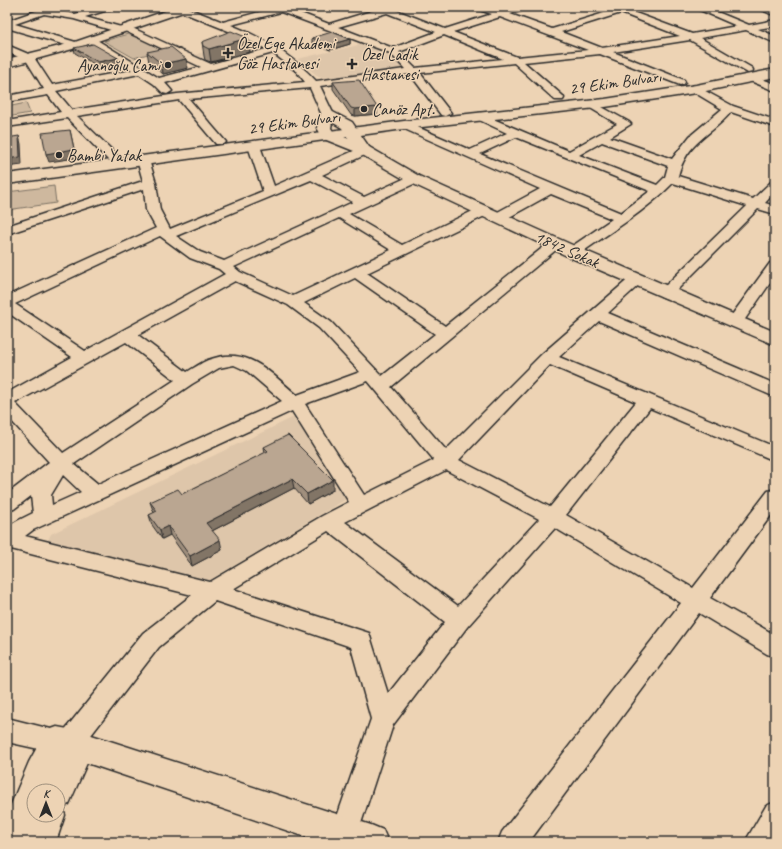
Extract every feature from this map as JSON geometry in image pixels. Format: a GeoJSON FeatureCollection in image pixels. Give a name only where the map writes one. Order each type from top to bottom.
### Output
{"type":"FeatureCollection","features":[{"type":"Feature","properties":{"kind":"main road"},"geometry":{"type":"LineString","coordinates":[[7,64],[92,40],[183,8]]}},
{"type":"Feature","properties":{"kind":"main road","name":"29 Ekim Bulvarı"},"geometry":{"type":"LineString","coordinates":[[350,128],[404,125],[591,104],[696,89],[750,74],[775,65]]}},
{"type":"Feature","properties":{"kind":"main road","name":"29 Ekim Bulvarı"},"geometry":{"type":"LineString","coordinates":[[7,179],[254,146],[350,128],[445,113],[680,82],[750,74],[775,73]]}},
{"type":"Feature","properties":{"kind":"main road"},"geometry":{"type":"LineString","coordinates":[[327,113],[350,128],[365,150]]}},
{"type":"Feature","properties":{"kind":"main road"},"geometry":{"type":"LineString","coordinates":[[327,113],[327,132]]}},
{"type":"Feature","properties":{"kind":"main road","name":"29 Ekim Bulvarı"},"geometry":{"type":"LineString","coordinates":[[7,170],[220,142],[327,132]]}},
{"type":"Feature","properties":{"kind":"main road","name":"1842 Sokak"},"geometry":{"type":"LineString","coordinates":[[327,132],[365,150],[414,179],[573,252],[775,339]]}},
{"type":"Feature","properties":{"kind":"main road"},"geometry":{"type":"LineString","coordinates":[[60,783],[68,744]]}},
{"type":"Feature","properties":{"kind":"main road"},"geometry":{"type":"LineString","coordinates":[[68,744],[358,838]]}},
{"type":"Feature","properties":{"kind":"main road"},"geometry":{"type":"LineString","coordinates":[[12,842],[40,773],[68,744]]}},
{"type":"Feature","properties":{"kind":"main road"},"geometry":{"type":"LineString","coordinates":[[39,842],[47,823]]}},
{"type":"Feature","properties":{"kind":"street"},"geometry":{"type":"LineString","coordinates":[[7,24],[55,7]]}},
{"type":"Feature","properties":{"kind":"street"},"geometry":{"type":"LineString","coordinates":[[75,17],[108,7]]}},
{"type":"Feature","properties":{"kind":"street"},"geometry":{"type":"LineString","coordinates":[[222,25],[279,7],[327,27],[393,51],[413,71],[445,113]]}},
{"type":"Feature","properties":{"kind":"street"},"geometry":{"type":"LineString","coordinates":[[327,27],[384,8],[398,7]]}},
{"type":"Feature","properties":{"kind":"street"},"geometry":{"type":"LineString","coordinates":[[479,7],[603,51],[680,82]]}},
{"type":"Feature","properties":{"kind":"street"},"geometry":{"type":"LineString","coordinates":[[393,51],[444,32],[524,7]]}},
{"type":"Feature","properties":{"kind":"street"},"geometry":{"type":"LineString","coordinates":[[552,32],[633,7]]}},
{"type":"Feature","properties":{"kind":"street"},"geometry":{"type":"LineString","coordinates":[[697,7],[750,28],[775,40]]}},
{"type":"Feature","properties":{"kind":"street"},"geometry":{"type":"LineString","coordinates":[[760,7],[775,12]]}},
{"type":"Feature","properties":{"kind":"street"},"geometry":{"type":"LineString","coordinates":[[183,8],[259,41],[274,50],[303,72],[314,84],[327,113]]}},
{"type":"Feature","properties":{"kind":"street"},"geometry":{"type":"LineString","coordinates":[[384,8],[516,60],[559,98]]}},
{"type":"Feature","properties":{"kind":"street"},"geometry":{"type":"LineString","coordinates":[[44,11],[123,29],[210,67]]}},
{"type":"Feature","properties":{"kind":"street"},"geometry":{"type":"LineString","coordinates":[[623,11],[692,37],[775,88]]}},
{"type":"Feature","properties":{"kind":"street"},"geometry":{"type":"LineString","coordinates":[[7,124],[68,113],[180,97],[314,84],[413,71],[603,51],[775,23]]}},
{"type":"Feature","properties":{"kind":"street"},"geometry":{"type":"LineString","coordinates":[[7,24],[76,45]]}},
{"type":"Feature","properties":{"kind":"street"},"geometry":{"type":"LineString","coordinates":[[92,40],[180,97],[220,142]]}},
{"type":"Feature","properties":{"kind":"street"},"geometry":{"type":"LineString","coordinates":[[7,48],[30,58],[50,90],[68,113],[112,156]]}},
{"type":"Feature","properties":{"kind":"street"},"geometry":{"type":"LineString","coordinates":[[158,82],[274,50]]}},
{"type":"Feature","properties":{"kind":"street"},"geometry":{"type":"LineString","coordinates":[[7,99],[140,71]]}},
{"type":"Feature","properties":{"kind":"street"},"geometry":{"type":"LineString","coordinates":[[696,89],[729,108],[775,124]]}},
{"type":"Feature","properties":{"kind":"street"},"geometry":{"type":"LineString","coordinates":[[570,155],[625,124],[591,104]]}},
{"type":"Feature","properties":{"kind":"street"},"geometry":{"type":"LineString","coordinates":[[573,252],[659,190],[671,178],[674,164],[694,138],[723,115],[729,108]]}},
{"type":"Feature","properties":{"kind":"street"},"geometry":{"type":"LineString","coordinates":[[479,116],[516,133],[659,190]]}},
{"type":"Feature","properties":{"kind":"street"},"geometry":{"type":"LineString","coordinates":[[404,125],[550,189],[622,218]]}},
{"type":"Feature","properties":{"kind":"street"},"geometry":{"type":"LineString","coordinates":[[470,154],[516,133]]}},
{"type":"Feature","properties":{"kind":"street"},"geometry":{"type":"LineString","coordinates":[[602,138],[674,164]]}},
{"type":"Feature","properties":{"kind":"street"},"geometry":{"type":"LineString","coordinates":[[254,146],[270,192]]}},
{"type":"Feature","properties":{"kind":"street"},"geometry":{"type":"LineString","coordinates":[[10,302],[164,232],[312,175],[365,150]]}},
{"type":"Feature","properties":{"kind":"street"},"geometry":{"type":"LineString","coordinates":[[143,160],[150,183],[153,210],[164,232],[195,254],[293,302],[325,325],[446,462],[553,517],[775,647]]}},
{"type":"Feature","properties":{"kind":"street"},"geometry":{"type":"LineString","coordinates":[[312,175],[363,202]]}},
{"type":"Feature","properties":{"kind":"street"},"geometry":{"type":"LineString","coordinates":[[671,178],[775,210]]}},
{"type":"Feature","properties":{"kind":"street"},"geometry":{"type":"LineString","coordinates":[[7,400],[126,334],[230,270],[340,213],[414,179]]}},
{"type":"Feature","properties":{"kind":"street"},"geometry":{"type":"LineString","coordinates":[[7,230],[150,183]]}},
{"type":"Feature","properties":{"kind":"street"},"geometry":{"type":"LineString","coordinates":[[666,292],[775,185]]}},
{"type":"Feature","properties":{"kind":"street"},"geometry":{"type":"LineString","coordinates":[[293,302],[401,250],[550,189]]}},
{"type":"Feature","properties":{"kind":"street"},"geometry":{"type":"LineString","coordinates":[[340,213],[401,250]]}},
{"type":"Feature","properties":{"kind":"street"},"geometry":{"type":"LineString","coordinates":[[7,539],[26,525],[95,492],[295,402],[375,380],[445,333],[556,244]]}},
{"type":"Feature","properties":{"kind":"street"},"geometry":{"type":"LineString","coordinates":[[735,322],[775,266]]}},
{"type":"Feature","properties":{"kind":"street"},"geometry":{"type":"LineString","coordinates":[[356,272],[445,333]]}},
{"type":"Feature","properties":{"kind":"street"},"geometry":{"type":"LineString","coordinates":[[7,730],[68,744],[151,640],[212,591],[329,521],[360,504],[446,462],[548,358],[637,279]]}},
{"type":"Feature","properties":{"kind":"street"},"geometry":{"type":"LineString","coordinates":[[7,284],[10,302],[83,357]]}},
{"type":"Feature","properties":{"kind":"street"},"geometry":{"type":"LineString","coordinates":[[597,314],[775,391]]}},
{"type":"Feature","properties":{"kind":"street"},"geometry":{"type":"LineString","coordinates":[[126,334],[186,380]]}},
{"type":"Feature","properties":{"kind":"street"},"geometry":{"type":"LineString","coordinates":[[548,358],[775,454]]}},
{"type":"Feature","properties":{"kind":"street"},"geometry":{"type":"LineString","coordinates":[[7,504],[61,463],[186,380],[214,364],[236,360],[253,366],[295,402],[360,504]]}},
{"type":"Feature","properties":{"kind":"street"},"geometry":{"type":"LineString","coordinates":[[358,838],[383,719],[459,620],[553,517],[646,400]]}},
{"type":"Feature","properties":{"kind":"street"},"geometry":{"type":"LineString","coordinates":[[7,405],[61,463],[95,492]]}},
{"type":"Feature","properties":{"kind":"street"},"geometry":{"type":"LineString","coordinates":[[43,517],[41,495],[61,463]]}},
{"type":"Feature","properties":{"kind":"street"},"geometry":{"type":"LineString","coordinates":[[512,842],[775,496]]}},
{"type":"Feature","properties":{"kind":"street"},"geometry":{"type":"LineString","coordinates":[[329,521],[459,620]]}},
{"type":"Feature","properties":{"kind":"street"},"geometry":{"type":"LineString","coordinates":[[7,539],[212,591],[361,640],[383,719]]}},
{"type":"Feature","properties":{"kind":"street"},"geometry":{"type":"LineString","coordinates":[[759,842],[775,815]]}},
{"type":"Feature","properties":{"kind":"shaded area"},"geometry":{"type":"Polygon","coordinates":[[[128,34],[165,49],[134,58],[104,41],[128,34]]]}},
{"type":"Feature","properties":{"kind":"shaded area","name":"Özel Ege Akademi Göz Hastanesi"},"geometry":{"type":"Polygon","coordinates":[[[239,39],[265,49],[211,65],[192,56],[239,39]]]}},
{"type":"Feature","properties":{"kind":"shaded area","name":"Özel Ladik Hastanesi"},"geometry":{"type":"Polygon","coordinates":[[[363,44],[394,56],[405,70],[324,78],[319,77],[297,59],[363,44]]]}},
{"type":"Feature","properties":{"kind":"shaded area"},"geometry":{"type":"Polygon","coordinates":[[[26,103],[30,113],[7,117],[7,107],[26,103]]]}},
{"type":"Feature","properties":{"kind":"shaded area"},"geometry":{"type":"Polygon","coordinates":[[[54,186],[56,203],[7,210],[7,192],[54,186]]]}},
{"type":"Feature","properties":{"kind":"shaded area"},"geometry":{"type":"Polygon","coordinates":[[[296,416],[348,498],[206,582],[47,542],[51,534],[296,416]]]}},
{"type":"Feature","properties":{"kind":"building"},"geometry":{"type":"Polygon","coordinates":[[[231,31],[248,38],[209,49],[203,46],[202,42],[231,31]]]}},
{"type":"Feature","properties":{"kind":"building"},"geometry":{"type":"Polygon","coordinates":[[[332,32],[350,39],[329,45],[312,38],[332,32]]]}},
{"type":"Feature","properties":{"kind":"building"},"geometry":{"type":"Polygon","coordinates":[[[93,44],[118,58],[98,62],[74,48],[93,44]]]}},
{"type":"Feature","properties":{"kind":"building"},"geometry":{"type":"Polygon","coordinates":[[[171,47],[186,59],[162,64],[147,52],[171,47]]]}},
{"type":"Feature","properties":{"kind":"building"},"geometry":{"type":"Polygon","coordinates":[[[359,80],[377,107],[351,108],[333,82],[359,80]]]}},
{"type":"Feature","properties":{"kind":"building"},"geometry":{"type":"Polygon","coordinates":[[[70,130],[74,149],[46,154],[42,133],[70,130]]]}},
{"type":"Feature","properties":{"kind":"building"},"geometry":{"type":"Polygon","coordinates":[[[19,136],[20,157],[7,159],[7,138],[19,136]]]}},
{"type":"Feature","properties":{"kind":"building"},"geometry":{"type":"Polygon","coordinates":[[[288,435],[333,480],[307,494],[292,479],[206,523],[220,540],[190,556],[168,526],[160,530],[149,515],[157,511],[150,502],[178,489],[182,494],[268,451],[264,447],[288,435]]]}},
{"type":"Feature","properties":{"kind":"place","name":"Özel Ege Akademi Göz Hastanesi"},"geometry":{"type":"Point","coordinates":[228,53]}},
{"type":"Feature","properties":{"kind":"place","name":"Özel Ladik Hastanesi"},"geometry":{"type":"Point","coordinates":[352,64]}},
{"type":"Feature","properties":{"kind":"place","name":"Ayanoğlu Cami"},"geometry":{"type":"Point","coordinates":[168,65]}},
{"type":"Feature","properties":{"kind":"place","name":"Canöz Apt."},"geometry":{"type":"Point","coordinates":[364,109]}},
{"type":"Feature","properties":{"kind":"place","name":"Bambi Yatak"},"geometry":{"type":"Point","coordinates":[59,155]}}]}
